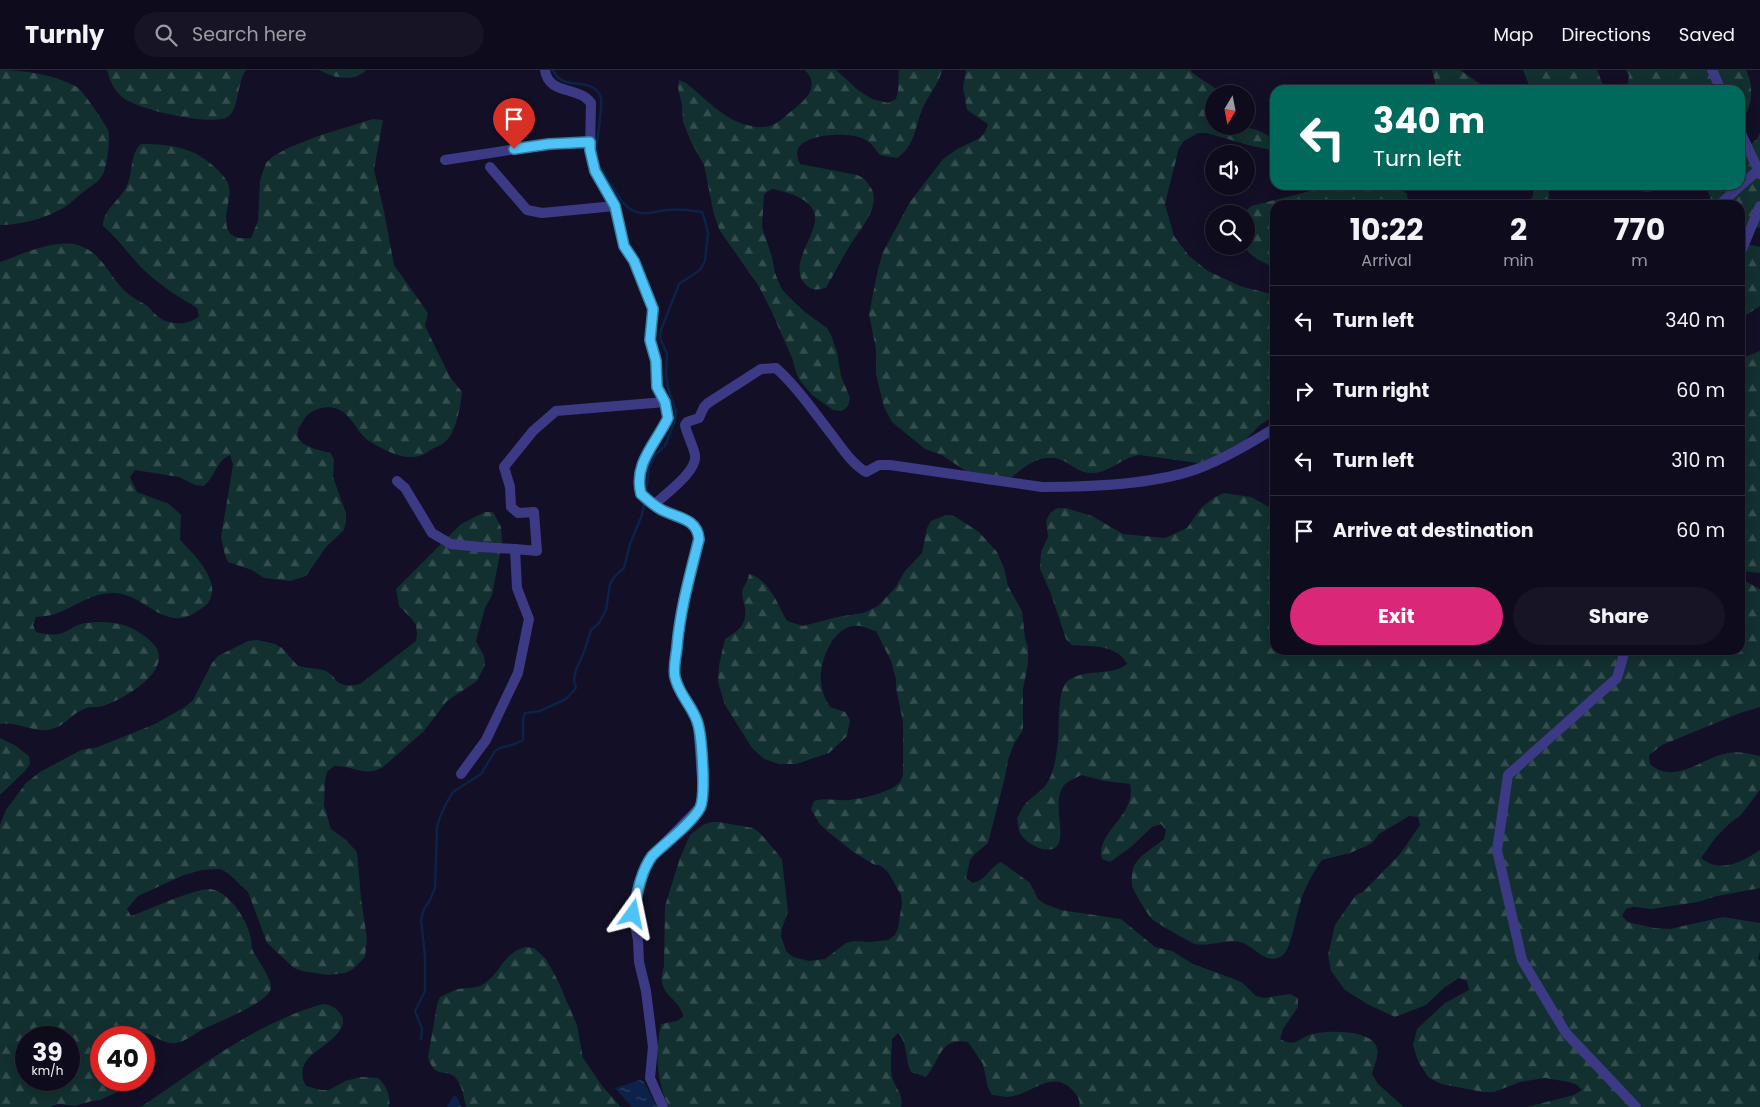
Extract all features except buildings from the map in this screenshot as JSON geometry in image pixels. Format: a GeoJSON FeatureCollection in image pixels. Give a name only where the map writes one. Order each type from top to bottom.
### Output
{"type":"FeatureCollection","features":[{"type":"Feature","properties":{"kind":"street"},"geometry":{"type":"LineString","coordinates":[[545,70],[550,83],[558,88],[582,94],[591,103],[590,142],[595,171],[615,206],[624,246],[634,261],[653,309],[650,340],[656,361],[657,387],[665,402],[668,418],[641,466],[639,479],[641,494],[663,511],[689,520],[698,532],[699,539],[685,593],[678,631],[674,676],[677,685],[698,722],[703,794],[700,807],[652,856],[647,864],[633,914],[653,1047],[650,1078],[663,1107]]}},
{"type":"Feature","properties":{"kind":"street"},"geometry":{"type":"LineString","coordinates":[[1712,70],[1719,85]]}},
{"type":"Feature","properties":{"kind":"street"},"geometry":{"type":"LineString","coordinates":[[445,160],[549,144],[590,142]]}},
{"type":"Feature","properties":{"kind":"street"},"geometry":{"type":"LineString","coordinates":[[1745,142],[1759,172],[1745,184]]}},
{"type":"Feature","properties":{"kind":"street"},"geometry":{"type":"LineString","coordinates":[[490,167],[526,210],[542,214],[615,206]]}},
{"type":"Feature","properties":{"kind":"street"},"geometry":{"type":"LineString","coordinates":[[1725,200],[1737,190]]}},
{"type":"Feature","properties":{"kind":"street"},"geometry":{"type":"LineString","coordinates":[[1745,242],[1760,206]]}},
{"type":"Feature","properties":{"kind":"street"},"geometry":{"type":"LineString","coordinates":[[652,504],[689,472],[695,464],[695,456],[685,425],[687,422],[699,418],[708,403],[761,369],[776,368],[792,382],[844,451],[859,468],[866,472],[879,465],[890,464],[1042,487],[1146,481],[1199,468],[1270,431]]}},
{"type":"Feature","properties":{"kind":"street"},"geometry":{"type":"LineString","coordinates":[[397,481],[405,488],[432,533],[451,544],[537,550],[534,512],[518,513],[511,507],[510,487],[504,467],[533,431],[556,410],[665,402]]}},
{"type":"Feature","properties":{"kind":"street"},"geometry":{"type":"LineString","coordinates":[[461,774],[486,740],[518,673],[529,619],[517,588],[515,549]]}},
{"type":"Feature","properties":{"kind":"street"},"geometry":{"type":"LineString","coordinates":[[1624,655],[1617,678],[1508,775],[1497,850],[1522,960],[1566,1033],[1636,1107]]}},
{"type":"Feature","properties":{"kind":"green space"},"geometry":{"type":"Polygon","coordinates":[[[0,70],[40,74],[59,79],[77,87],[103,121],[108,130],[109,139],[104,172],[94,184],[65,207],[42,218],[8,225],[0,225],[0,70]]]}},
{"type":"Feature","properties":{"kind":"green space"},"geometry":{"type":"Polygon","coordinates":[[[107,70],[246,70],[241,81],[235,107],[229,116],[208,120],[175,116],[130,102],[116,91],[107,70]]]}},
{"type":"Feature","properties":{"kind":"green space"},"geometry":{"type":"Polygon","coordinates":[[[319,70],[366,70],[355,77],[343,78],[319,70]]]}},
{"type":"Feature","properties":{"kind":"green space"},"geometry":{"type":"Polygon","coordinates":[[[805,70],[836,70],[858,90],[872,99],[888,103],[896,99],[899,70],[942,70],[937,84],[921,112],[912,141],[897,158],[880,155],[866,140],[849,135],[819,137],[803,144],[798,149],[797,155],[800,164],[860,176],[868,183],[874,195],[868,219],[846,252],[826,288],[812,289],[805,284],[800,276],[802,257],[815,219],[811,207],[802,199],[784,192],[772,189],[764,194],[762,227],[775,273],[781,288],[786,294],[805,312],[827,328],[831,335],[837,352],[841,376],[850,398],[848,406],[842,411],[833,410],[812,395],[801,382],[771,310],[758,285],[720,231],[714,215],[704,165],[691,142],[683,122],[678,88],[679,80],[686,83],[730,118],[750,126],[767,127],[780,121],[809,94],[812,83],[805,70]]]}},
{"type":"Feature","properties":{"kind":"green space"},"geometry":{"type":"Polygon","coordinates":[[[966,70],[1190,70],[1211,85],[1205,85],[1205,133],[1198,133],[1184,141],[1179,148],[1165,204],[1174,236],[1189,256],[1208,271],[1240,286],[1270,294],[1270,418],[1260,425],[1234,451],[1198,463],[1140,455],[1134,456],[1106,470],[1094,473],[1081,471],[1059,459],[1041,459],[1025,467],[1002,486],[985,484],[942,455],[925,449],[892,422],[884,407],[876,374],[876,349],[869,314],[878,269],[883,252],[910,202],[943,159],[957,149],[980,138],[985,132],[988,124],[967,110],[963,88],[966,70]]]}},
{"type":"Feature","properties":{"kind":"green space"},"geometry":{"type":"Polygon","coordinates":[[[1432,70],[1460,70],[1482,85],[1436,85],[1432,70]]]}},
{"type":"Feature","properties":{"kind":"green space"},"geometry":{"type":"Polygon","coordinates":[[[1523,70],[1597,70],[1603,85],[1529,85],[1523,70]]]}},
{"type":"Feature","properties":{"kind":"green space"},"geometry":{"type":"Polygon","coordinates":[[[1626,70],[1746,70],[1751,84],[1750,105],[1745,114],[1745,85],[1628,85],[1629,75],[1626,70]]]}},
{"type":"Feature","properties":{"kind":"green space"},"geometry":{"type":"Polygon","coordinates":[[[373,119],[383,120],[374,170],[394,265],[428,313],[425,326],[450,377],[462,392],[457,418],[449,438],[422,455],[406,457],[386,451],[369,441],[347,416],[338,409],[331,407],[323,408],[315,410],[308,415],[300,426],[299,438],[307,446],[331,453],[334,460],[333,477],[346,513],[346,522],[344,530],[326,547],[306,576],[290,581],[264,578],[252,570],[228,562],[221,537],[233,465],[230,455],[222,461],[204,486],[195,485],[179,477],[135,470],[130,477],[137,492],[169,504],[181,515],[180,540],[208,574],[212,590],[210,599],[198,611],[186,617],[176,618],[166,616],[126,595],[107,593],[91,597],[55,614],[36,617],[33,625],[36,632],[49,634],[59,634],[78,625],[90,622],[127,626],[144,636],[155,646],[159,658],[156,668],[142,685],[132,692],[103,706],[80,711],[52,729],[39,730],[13,724],[0,724],[0,262],[49,246],[59,244],[78,245],[92,252],[124,290],[146,305],[160,318],[175,323],[185,323],[199,316],[197,308],[152,277],[103,226],[106,214],[128,183],[133,157],[137,148],[141,144],[174,146],[193,152],[210,163],[224,176],[228,185],[226,222],[230,234],[241,238],[251,238],[258,221],[260,180],[266,163],[272,157],[288,148],[318,136],[373,119]]]}},
{"type":"Feature","properties":{"kind":"green space"},"geometry":{"type":"Polygon","coordinates":[[[1255,129],[1270,138],[1270,150],[1255,145],[1248,145],[1214,135],[1255,135],[1255,129]]]}},
{"type":"Feature","properties":{"kind":"green space"},"geometry":{"type":"Polygon","coordinates":[[[1760,133],[1760,228],[1745,224],[1745,200],[1711,200],[1708,192],[1708,190],[1745,190],[1745,150],[1757,139],[1760,133]]]}},
{"type":"Feature","properties":{"kind":"green space"},"geometry":{"type":"Polygon","coordinates":[[[1314,190],[1403,190],[1407,194],[1408,200],[1275,200],[1314,190]]]}},
{"type":"Feature","properties":{"kind":"green space"},"geometry":{"type":"Polygon","coordinates":[[[1549,190],[1548,200],[1530,200],[1534,191],[1549,190]]]}},
{"type":"Feature","properties":{"kind":"green space"},"geometry":{"type":"Polygon","coordinates":[[[1635,190],[1657,190],[1648,192],[1635,190]]]}},
{"type":"Feature","properties":{"kind":"green space"},"geometry":{"type":"Polygon","coordinates":[[[1270,201],[1270,265],[1253,255],[1255,255],[1255,205],[1270,201]]]}},
{"type":"Feature","properties":{"kind":"green space"},"geometry":{"type":"Polygon","coordinates":[[[1745,244],[1760,247],[1760,306],[1745,316],[1745,244]]]}},
{"type":"Feature","properties":{"kind":"green space"},"geometry":{"type":"Polygon","coordinates":[[[1760,351],[1760,573],[1745,571],[1745,357],[1760,351]]]}},
{"type":"Feature","properties":{"kind":"green space"},"geometry":{"type":"Polygon","coordinates":[[[1224,493],[1251,497],[1270,507],[1270,655],[1745,655],[1745,581],[1760,589],[1760,707],[1740,713],[1662,745],[1649,755],[1650,764],[1659,770],[1669,772],[1689,768],[1732,752],[1760,756],[1760,790],[1740,816],[1716,837],[1701,858],[1709,863],[1724,866],[1746,859],[1760,850],[1760,888],[1717,896],[1698,902],[1651,909],[1634,907],[1626,909],[1622,916],[1628,922],[1654,928],[1670,929],[1723,917],[1760,923],[1760,951],[1758,959],[1760,960],[1760,1107],[1527,1107],[1574,1095],[1582,1090],[1577,1085],[1569,1082],[1545,1078],[1520,1082],[1494,1092],[1483,1092],[1441,1084],[1428,1077],[1418,1061],[1413,1045],[1417,1029],[1445,1003],[1469,990],[1467,981],[1459,978],[1445,987],[1426,1005],[1395,1017],[1367,1004],[1345,990],[1331,971],[1328,955],[1335,925],[1356,895],[1364,891],[1400,854],[1420,825],[1418,817],[1409,816],[1379,834],[1373,842],[1366,846],[1350,853],[1322,860],[1304,891],[1291,940],[1286,951],[1278,958],[1272,959],[1261,955],[1245,944],[1235,941],[1207,945],[1195,944],[1150,917],[1133,889],[1132,875],[1138,860],[1164,839],[1166,830],[1161,824],[1152,827],[1131,847],[1110,862],[1102,859],[1101,849],[1104,840],[1128,806],[1131,796],[1130,784],[1105,781],[1081,775],[1064,785],[1060,792],[1060,841],[1057,846],[1048,850],[1026,841],[1020,833],[1017,818],[1026,804],[1045,786],[1053,771],[1058,742],[1060,699],[1065,684],[1076,676],[1114,670],[1127,664],[1117,653],[1110,650],[1072,645],[1066,639],[1051,594],[1040,569],[1041,552],[1048,537],[1046,521],[1050,513],[1057,508],[1066,508],[1092,516],[1123,534],[1165,538],[1187,528],[1201,508],[1215,497],[1224,493]]]}},
{"type":"Feature","properties":{"kind":"green space"},"geometry":{"type":"Polygon","coordinates":[[[485,512],[493,512],[501,527],[502,544],[492,595],[485,608],[476,641],[484,656],[485,665],[477,681],[447,701],[423,732],[383,767],[377,770],[365,771],[334,766],[327,772],[324,805],[331,829],[345,839],[357,852],[367,939],[365,957],[353,969],[345,973],[328,975],[294,968],[267,943],[248,892],[228,873],[220,869],[202,870],[184,875],[138,896],[127,909],[131,916],[198,891],[210,889],[217,891],[231,901],[246,924],[252,950],[271,984],[268,994],[252,1006],[201,1030],[186,1040],[175,1043],[165,1042],[155,1037],[155,1026],[90,1026],[90,1091],[120,1091],[100,1100],[75,1106],[58,1104],[50,1107],[0,1107],[0,825],[6,810],[26,783],[40,772],[81,750],[98,747],[155,724],[185,707],[193,700],[212,663],[218,656],[248,641],[257,640],[275,644],[282,648],[298,666],[326,671],[343,685],[360,684],[416,641],[416,625],[399,606],[396,589],[461,524],[485,512]]]}},
{"type":"Feature","properties":{"kind":"green space"},"geometry":{"type":"Polygon","coordinates":[[[946,515],[954,516],[979,532],[997,552],[1004,568],[1008,586],[1022,611],[1028,647],[1028,664],[1023,689],[1023,730],[1014,744],[1008,760],[988,843],[970,860],[966,878],[973,883],[978,881],[1001,862],[1030,883],[1038,899],[1045,904],[1061,910],[1121,919],[1155,947],[1172,951],[1193,964],[1243,983],[1256,996],[1264,998],[1290,994],[1298,998],[1298,1007],[1283,1029],[1280,1039],[1290,1043],[1312,1034],[1328,1032],[1348,1032],[1367,1037],[1374,1042],[1377,1048],[1372,1074],[1378,1084],[1404,1107],[1079,1107],[1079,1101],[1075,1093],[1067,1085],[1059,1082],[1043,1084],[1008,1097],[992,1095],[988,1088],[983,1064],[968,1042],[958,1041],[946,1046],[926,1077],[911,1072],[905,1047],[898,1033],[892,1039],[891,1065],[893,1080],[901,1096],[901,1107],[669,1107],[659,1077],[657,1056],[659,1034],[661,1024],[677,1021],[684,1016],[664,989],[662,983],[665,906],[680,858],[690,835],[703,825],[711,822],[753,828],[760,833],[782,859],[788,912],[781,936],[786,951],[793,957],[809,961],[825,959],[846,943],[888,940],[895,935],[898,928],[902,903],[901,895],[888,872],[881,866],[873,864],[852,851],[826,830],[819,823],[811,809],[814,801],[861,798],[884,792],[900,782],[903,775],[903,722],[891,661],[876,631],[860,626],[850,627],[841,632],[833,639],[828,649],[821,672],[821,683],[824,696],[830,707],[845,712],[850,720],[847,736],[829,753],[796,764],[779,764],[764,759],[752,748],[725,705],[718,682],[719,665],[725,639],[741,627],[745,619],[742,592],[749,574],[762,581],[768,587],[787,621],[803,626],[837,617],[863,613],[878,606],[895,588],[905,571],[922,553],[927,528],[931,521],[946,515]]]}},
{"type":"Feature","properties":{"kind":"green space"},"geometry":{"type":"Polygon","coordinates":[[[0,738],[16,746],[29,756],[30,764],[0,795],[0,738]]]}},
{"type":"Feature","properties":{"kind":"green space"},"geometry":{"type":"Polygon","coordinates":[[[526,947],[534,948],[546,959],[558,981],[577,1025],[583,1058],[603,1087],[621,1107],[466,1107],[461,1087],[455,1077],[451,1074],[437,1071],[431,1064],[428,1057],[440,997],[455,990],[482,985],[494,975],[507,958],[526,947]]]}},
{"type":"Feature","properties":{"kind":"green space"},"geometry":{"type":"Polygon","coordinates":[[[323,1004],[333,1007],[340,1013],[343,1020],[342,1026],[332,1039],[305,1063],[302,1073],[306,1086],[329,1090],[345,1081],[361,1077],[378,1078],[387,1091],[389,1107],[141,1107],[228,1048],[274,1023],[298,1012],[323,1004]]]}},
{"type":"Feature","properties":{"kind":"water"},"geometry":{"type":"Polygon","coordinates":[[[640,1080],[644,1082],[657,1107],[632,1107],[615,1088],[640,1080]]]}},
{"type":"Feature","properties":{"kind":"water"},"geometry":{"type":"Polygon","coordinates":[[[454,1095],[457,1097],[461,1107],[447,1107],[454,1095]]]}},
{"type":"Feature","properties":{"kind":"waterway"},"geometry":{"type":"LineString","coordinates":[[553,70],[557,77],[563,81],[589,86],[600,95],[601,107],[596,152],[597,159],[604,174],[625,204],[630,209],[642,213],[667,210],[702,212],[708,233],[705,261],[700,270],[679,284],[661,330],[660,338],[667,354],[666,374],[668,388],[676,411],[675,421],[665,446],[655,455],[649,467],[646,495]]}},
{"type":"Feature","properties":{"kind":"waterway"},"geometry":{"type":"LineString","coordinates":[[421,1039],[422,1029],[415,1011],[425,991],[425,957],[421,920],[424,909],[435,888],[437,827],[440,817],[453,792],[481,774],[495,751],[523,740],[523,719],[525,713],[540,711],[566,699],[576,688],[574,680],[576,670],[591,630],[599,623],[606,610],[610,584],[615,576],[624,568],[630,544],[642,515],[645,500]]}},
{"type":"Feature","properties":{"kind":"route"},"geometry":{"type":"LineString","coordinates":[[514,149],[549,144],[590,142],[595,171],[615,206],[624,246],[634,261],[653,309],[653,317],[650,324],[650,340],[656,361],[657,387],[668,411],[668,418],[641,466],[639,488],[641,494],[650,502],[663,511],[689,520],[698,532],[699,539],[685,593],[678,631],[674,676],[677,685],[698,722],[703,794],[700,807],[692,817],[652,856],[647,864],[642,875],[633,914]]}}]}
